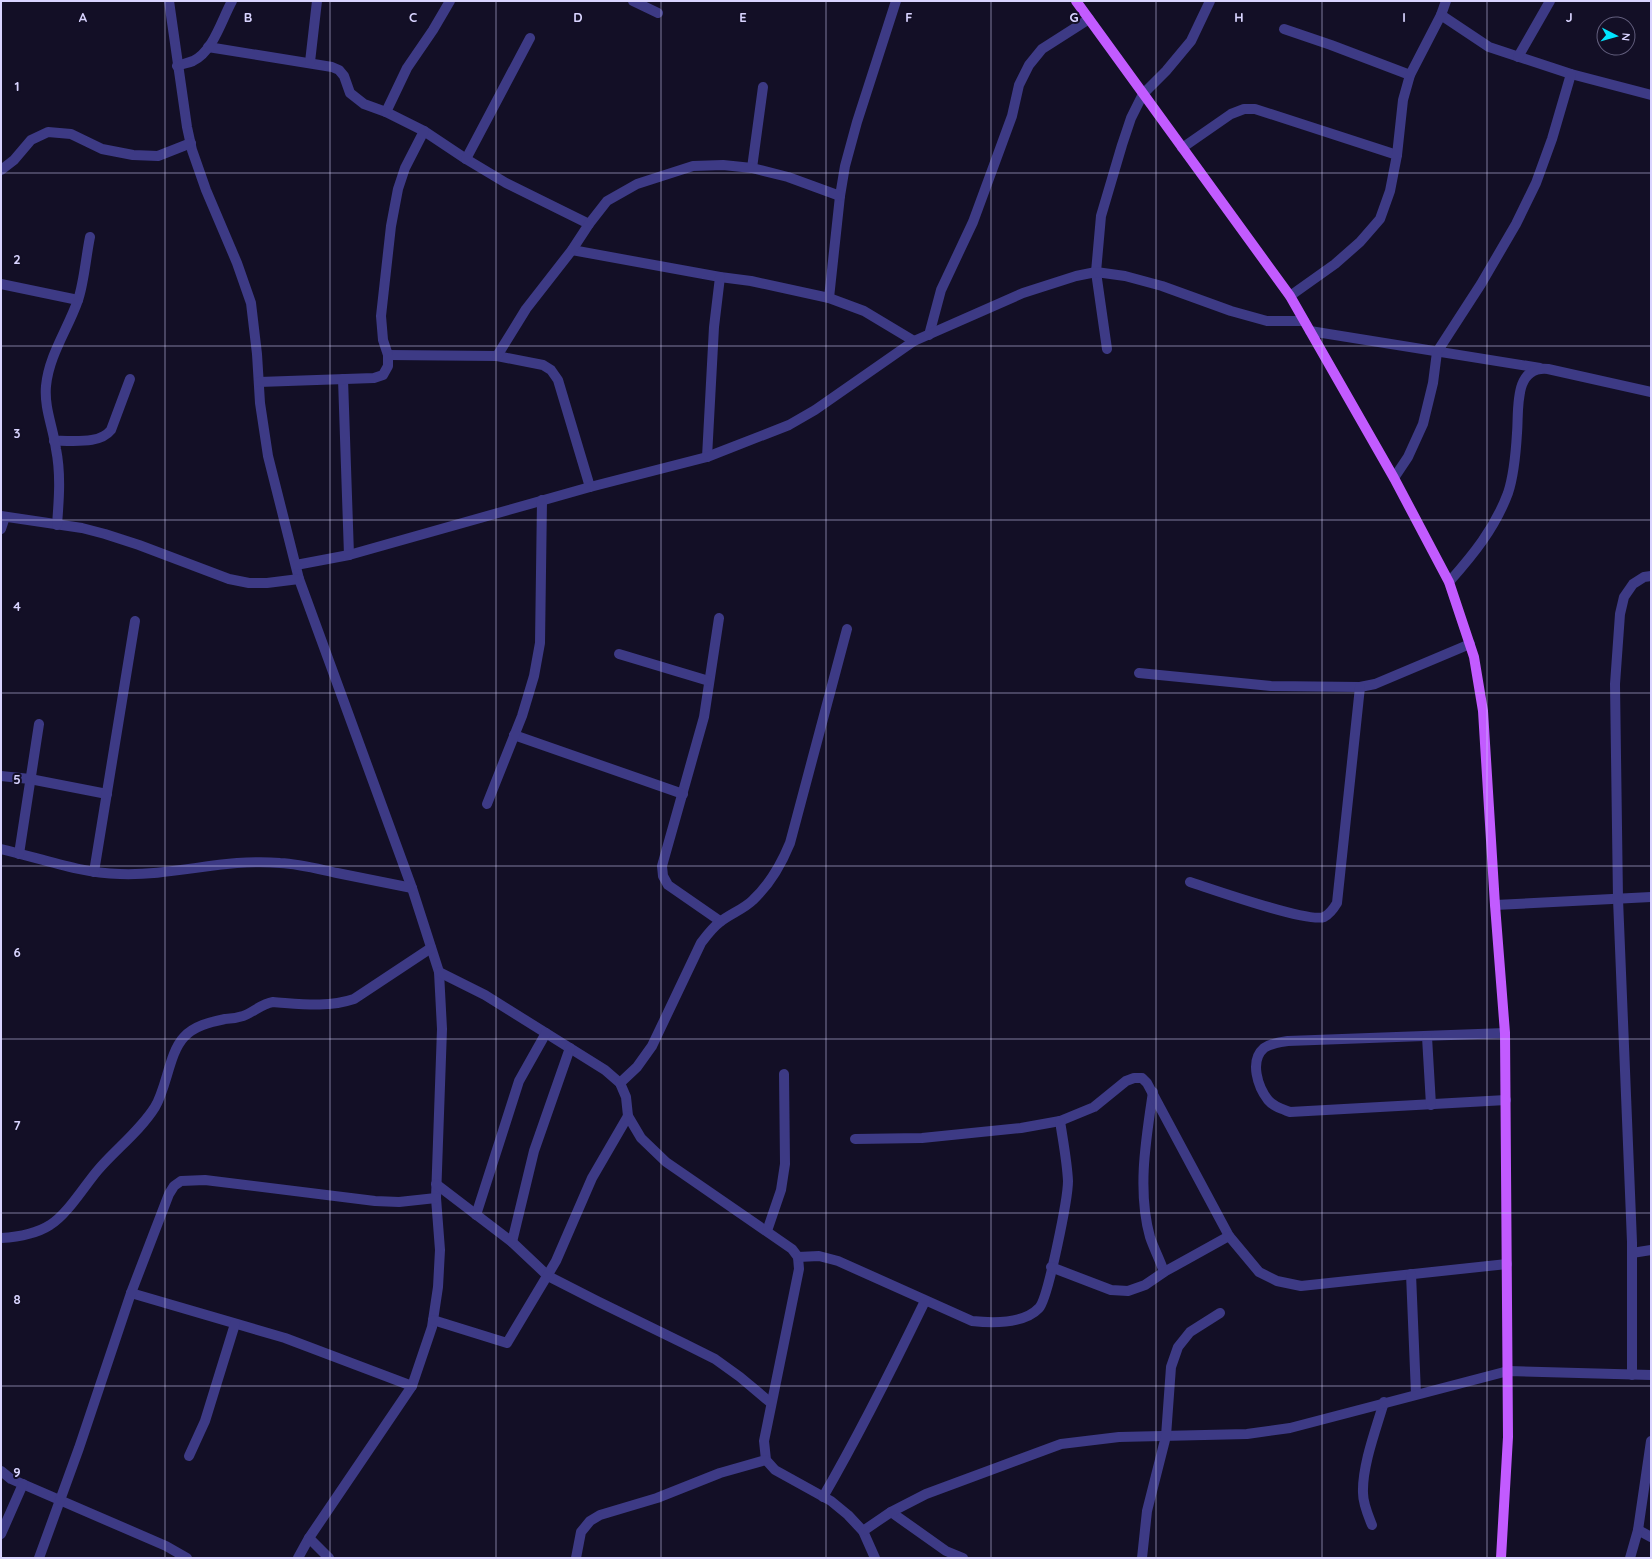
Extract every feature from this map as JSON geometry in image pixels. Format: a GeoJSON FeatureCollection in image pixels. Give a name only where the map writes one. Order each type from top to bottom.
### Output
{"type":"FeatureCollection","features":[{"type":"Feature","properties":{"kind":"main road"},"geometry":{"type":"LineString","coordinates":[[1076,1],[1290,296],[1394,478],[1449,582],[1474,657],[1483,711],[1495,905],[1505,1033],[1508,1437],[1501,1558]]}},
{"type":"Feature","properties":{"kind":"street"},"geometry":{"type":"LineString","coordinates":[[169,1],[177,66],[191,143],[206,190],[237,263],[250,303],[254,323],[260,403],[268,456],[299,579],[412,888],[439,972],[442,1029],[436,1198],[440,1250],[438,1287],[432,1327],[412,1386],[309,1538],[298,1558]]}},
{"type":"Feature","properties":{"kind":"street"},"geometry":{"type":"LineString","coordinates":[[177,66],[193,61],[203,54],[213,42],[232,1]]}},
{"type":"Feature","properties":{"kind":"street"},"geometry":{"type":"LineString","coordinates":[[310,62],[317,1]]}},
{"type":"Feature","properties":{"kind":"street"},"geometry":{"type":"LineString","coordinates":[[386,112],[407,68],[433,30],[450,1]]}},
{"type":"Feature","properties":{"kind":"street"},"geometry":{"type":"LineString","coordinates":[[633,1],[658,13]]}},
{"type":"Feature","properties":{"kind":"street"},"geometry":{"type":"LineString","coordinates":[[829,298],[840,196],[845,166],[856,122],[896,1]]}},
{"type":"Feature","properties":{"kind":"street"},"geometry":{"type":"LineString","coordinates":[[1107,350],[1096,272],[1101,216],[1131,118],[1143,94],[1166,71],[1191,41],[1210,1]]}},
{"type":"Feature","properties":{"kind":"street"},"geometry":{"type":"LineString","coordinates":[[1518,58],[1550,1]]}},
{"type":"Feature","properties":{"kind":"street"},"geometry":{"type":"LineString","coordinates":[[1290,296],[1335,264],[1360,242],[1380,219],[1390,191],[1403,100],[1410,75],[1441,15],[1444,2]]}},
{"type":"Feature","properties":{"kind":"street"},"geometry":{"type":"LineString","coordinates":[[1441,15],[1489,47],[1518,58],[1570,74],[1651,95]]}},
{"type":"Feature","properties":{"kind":"street"},"geometry":{"type":"LineString","coordinates":[[929,335],[941,290],[973,222],[1012,116],[1019,85],[1029,65],[1042,49],[1089,19]]}},
{"type":"Feature","properties":{"kind":"street"},"geometry":{"type":"LineString","coordinates":[[1284,29],[1410,75]]}},
{"type":"Feature","properties":{"kind":"street"},"geometry":{"type":"LineString","coordinates":[[466,159],[530,38]]}},
{"type":"Feature","properties":{"kind":"street"},"geometry":{"type":"LineString","coordinates":[[208,47],[332,66],[339,70],[344,76],[350,94],[354,98],[424,131],[506,183],[589,224]]}},
{"type":"Feature","properties":{"kind":"street"},"geometry":{"type":"LineString","coordinates":[[1394,478],[1408,457],[1424,424],[1433,383],[1437,352],[1481,284],[1516,224],[1536,183],[1552,139],[1570,74]]}},
{"type":"Feature","properties":{"kind":"street"},"geometry":{"type":"LineString","coordinates":[[752,168],[763,87]]}},
{"type":"Feature","properties":{"kind":"street"},"geometry":{"type":"LineString","coordinates":[[1182,148],[1231,114],[1244,109],[1255,109],[1396,155]]}},
{"type":"Feature","properties":{"kind":"street"},"geometry":{"type":"LineString","coordinates":[[259,382],[374,378],[383,375],[388,366],[388,355],[383,340],[381,316],[391,226],[398,189],[405,168],[424,131]]}},
{"type":"Feature","properties":{"kind":"street"},"geometry":{"type":"LineString","coordinates":[[1,170],[14,160],[30,140],[48,132],[71,134],[102,149],[133,155],[158,156],[191,143]]}},
{"type":"Feature","properties":{"kind":"street"},"geometry":{"type":"LineString","coordinates":[[497,356],[526,309],[572,250],[589,224],[607,201],[637,184],[670,172],[693,166],[723,165],[752,168],[788,177],[840,196]]}},
{"type":"Feature","properties":{"kind":"street"},"geometry":{"type":"LineString","coordinates":[[57,525],[60,492],[59,470],[46,405],[46,385],[54,356],[78,300],[90,237]]}},
{"type":"Feature","properties":{"kind":"street"},"geometry":{"type":"LineString","coordinates":[[572,250],[720,277],[751,281],[829,298],[864,311],[914,342]]}},
{"type":"Feature","properties":{"kind":"street"},"geometry":{"type":"LineString","coordinates":[[296,565],[350,555],[542,500],[707,457],[789,425],[815,410],[914,342],[1023,294],[1076,276],[1096,272],[1125,276],[1162,286],[1231,311],[1268,321],[1304,321]]}},
{"type":"Feature","properties":{"kind":"street"},"geometry":{"type":"LineString","coordinates":[[707,457],[714,327],[720,277]]}},
{"type":"Feature","properties":{"kind":"street"},"geometry":{"type":"LineString","coordinates":[[1,284],[78,300]]}},
{"type":"Feature","properties":{"kind":"street"},"geometry":{"type":"LineString","coordinates":[[1310,332],[1540,368],[1651,392]]}},
{"type":"Feature","properties":{"kind":"street"},"geometry":{"type":"LineString","coordinates":[[388,355],[497,356],[544,365],[551,370],[558,380],[590,487]]}},
{"type":"Feature","properties":{"kind":"street"},"geometry":{"type":"LineString","coordinates":[[1449,582],[1473,556],[1494,524],[1508,492],[1517,433],[1518,398],[1523,382],[1531,372],[1540,368]]}},
{"type":"Feature","properties":{"kind":"street"},"geometry":{"type":"LineString","coordinates":[[54,441],[99,439],[108,434],[111,430],[130,379]]}},
{"type":"Feature","properties":{"kind":"street"},"geometry":{"type":"LineString","coordinates":[[344,379],[350,555]]}},
{"type":"Feature","properties":{"kind":"street"},"geometry":{"type":"LineString","coordinates":[[487,804],[522,716],[534,676],[540,643],[542,500]]}},
{"type":"Feature","properties":{"kind":"street"},"geometry":{"type":"LineString","coordinates":[[1,529],[3,517],[82,528],[119,538],[229,579],[249,583],[267,583],[299,579]]}},
{"type":"Feature","properties":{"kind":"street"},"geometry":{"type":"LineString","coordinates":[[1632,1375],[1632,1253],[1618,899],[1615,684],[1620,614],[1624,598],[1633,584],[1651,576]]}},
{"type":"Feature","properties":{"kind":"street"},"geometry":{"type":"LineString","coordinates":[[719,618],[704,717],[662,866],[663,876],[668,885],[720,921]]}},
{"type":"Feature","properties":{"kind":"street"},"geometry":{"type":"LineString","coordinates":[[94,872],[134,621]]}},
{"type":"Feature","properties":{"kind":"street"},"geometry":{"type":"LineString","coordinates":[[620,1083],[637,1067],[652,1046],[701,943],[710,930],[720,921],[753,901],[770,881],[783,860],[790,844],[847,629]]}},
{"type":"Feature","properties":{"kind":"street"},"geometry":{"type":"LineString","coordinates":[[1139,673],[1271,686],[1360,687],[1375,684],[1470,644]]}},
{"type":"Feature","properties":{"kind":"street"},"geometry":{"type":"LineString","coordinates":[[619,654],[709,681]]}},
{"type":"Feature","properties":{"kind":"street"},"geometry":{"type":"LineString","coordinates":[[1190,882],[1285,911],[1314,917],[1324,917],[1332,911],[1337,903],[1360,687]]}},
{"type":"Feature","properties":{"kind":"street"},"geometry":{"type":"LineString","coordinates":[[19,854],[39,724]]}},
{"type":"Feature","properties":{"kind":"street"},"geometry":{"type":"LineString","coordinates":[[514,735],[683,794]]}},
{"type":"Feature","properties":{"kind":"street"},"geometry":{"type":"LineString","coordinates":[[1,776],[30,779],[107,794]]}},
{"type":"Feature","properties":{"kind":"street"},"geometry":{"type":"LineString","coordinates":[[1,849],[94,872],[143,874],[231,863],[268,862],[312,867],[412,888]]}},
{"type":"Feature","properties":{"kind":"street"},"geometry":{"type":"LineString","coordinates":[[1495,905],[1651,897]]}},
{"type":"Feature","properties":{"kind":"street"},"geometry":{"type":"LineString","coordinates":[[1,1238],[41,1230],[52,1224],[66,1210],[98,1170],[141,1126],[154,1108],[162,1094],[179,1045],[184,1037],[195,1028],[206,1024],[242,1017],[267,1003],[273,1002],[318,1006],[340,1003],[354,999],[431,948]]}},
{"type":"Feature","properties":{"kind":"street"},"geometry":{"type":"LineString","coordinates":[[439,972],[485,996],[605,1070],[620,1083],[626,1097],[628,1116],[641,1138],[666,1162],[767,1231],[792,1249],[798,1257],[799,1269],[764,1440],[766,1460],[775,1470],[823,1496],[848,1514],[863,1531],[875,1558]]}},
{"type":"Feature","properties":{"kind":"street"},"geometry":{"type":"LineString","coordinates":[[476,1215],[519,1081],[546,1033]]}},
{"type":"Feature","properties":{"kind":"street"},"geometry":{"type":"LineString","coordinates":[[1505,1033],[1288,1041],[1276,1043],[1264,1048],[1257,1060],[1256,1076],[1268,1100],[1277,1108],[1290,1112],[1506,1100]]}},
{"type":"Feature","properties":{"kind":"street"},"geometry":{"type":"LineString","coordinates":[[1427,1037],[1432,1105]]}},
{"type":"Feature","properties":{"kind":"street"},"geometry":{"type":"LineString","coordinates":[[512,1242],[534,1151],[570,1048]]}},
{"type":"Feature","properties":{"kind":"street"},"geometry":{"type":"LineString","coordinates":[[767,1231],[781,1190],[784,1164],[784,1074]]}},
{"type":"Feature","properties":{"kind":"street"},"geometry":{"type":"LineString","coordinates":[[855,1139],[922,1138],[1021,1128],[1060,1121],[1094,1108],[1126,1081],[1134,1078],[1142,1078],[1147,1082],[1229,1236],[1259,1272],[1277,1281],[1301,1286],[1507,1264]]}},
{"type":"Feature","properties":{"kind":"street"},"geometry":{"type":"LineString","coordinates":[[1152,1092],[1144,1167],[1145,1206],[1150,1237],[1164,1272]]}},
{"type":"Feature","properties":{"kind":"street"},"geometry":{"type":"LineString","coordinates":[[433,1320],[507,1343],[548,1276],[574,1223],[592,1178],[628,1116]]}},
{"type":"Feature","properties":{"kind":"street"},"geometry":{"type":"LineString","coordinates":[[798,1257],[819,1256],[838,1261],[972,1321],[991,1323],[1011,1320],[1032,1314],[1040,1307],[1046,1291],[1066,1201],[1068,1181],[1060,1121]]}},
{"type":"Feature","properties":{"kind":"street"},"geometry":{"type":"LineString","coordinates":[[39,1558],[131,1294],[169,1194],[174,1186],[181,1181],[205,1180],[375,1201],[399,1202],[436,1198]]}},
{"type":"Feature","properties":{"kind":"street"},"geometry":{"type":"LineString","coordinates":[[436,1184],[512,1242],[548,1276],[597,1302],[715,1360],[740,1377],[771,1403]]}},
{"type":"Feature","properties":{"kind":"street"},"geometry":{"type":"LineString","coordinates":[[1051,1267],[1111,1290],[1128,1291],[1145,1285],[1164,1272],[1229,1236]]}},
{"type":"Feature","properties":{"kind":"street"},"geometry":{"type":"LineString","coordinates":[[1632,1253],[1651,1250]]}},
{"type":"Feature","properties":{"kind":"street"},"geometry":{"type":"LineString","coordinates":[[1411,1274],[1416,1394]]}},
{"type":"Feature","properties":{"kind":"street"},"geometry":{"type":"LineString","coordinates":[[131,1294],[285,1338],[412,1386]]}},
{"type":"Feature","properties":{"kind":"street"},"geometry":{"type":"LineString","coordinates":[[823,1496],[845,1458],[899,1356],[925,1301]]}},
{"type":"Feature","properties":{"kind":"street"},"geometry":{"type":"LineString","coordinates":[[1142,1558],[1147,1511],[1166,1436],[1171,1367],[1178,1347],[1190,1332],[1220,1313]]}},
{"type":"Feature","properties":{"kind":"street"},"geometry":{"type":"LineString","coordinates":[[189,1456],[205,1421],[235,1324]]}},
{"type":"Feature","properties":{"kind":"street"},"geometry":{"type":"LineString","coordinates":[[863,1531],[890,1512],[926,1494],[1061,1444],[1119,1437],[1247,1434],[1290,1428],[1384,1402],[1508,1371],[1651,1375]]}},
{"type":"Feature","properties":{"kind":"street"},"geometry":{"type":"LineString","coordinates":[[1372,1525],[1365,1508],[1363,1493],[1365,1471],[1384,1402]]}},
{"type":"Feature","properties":{"kind":"street"},"geometry":{"type":"LineString","coordinates":[[1630,1558],[1638,1530],[1651,1442]]}},
{"type":"Feature","properties":{"kind":"street"},"geometry":{"type":"LineString","coordinates":[[576,1558],[581,1532],[590,1521],[600,1515],[657,1498],[720,1473],[766,1460]]}},
{"type":"Feature","properties":{"kind":"street"},"geometry":{"type":"LineString","coordinates":[[1,1471],[11,1479],[166,1546],[187,1558]]}},
{"type":"Feature","properties":{"kind":"street"},"geometry":{"type":"LineString","coordinates":[[1,1534],[23,1484]]}},
{"type":"Feature","properties":{"kind":"street"},"geometry":{"type":"LineString","coordinates":[[890,1512],[946,1551],[963,1558]]}},
{"type":"Feature","properties":{"kind":"street"},"geometry":{"type":"LineString","coordinates":[[1638,1530],[1651,1537]]}},
{"type":"Feature","properties":{"kind":"street"},"geometry":{"type":"LineString","coordinates":[[309,1538],[329,1558]]}}]}
